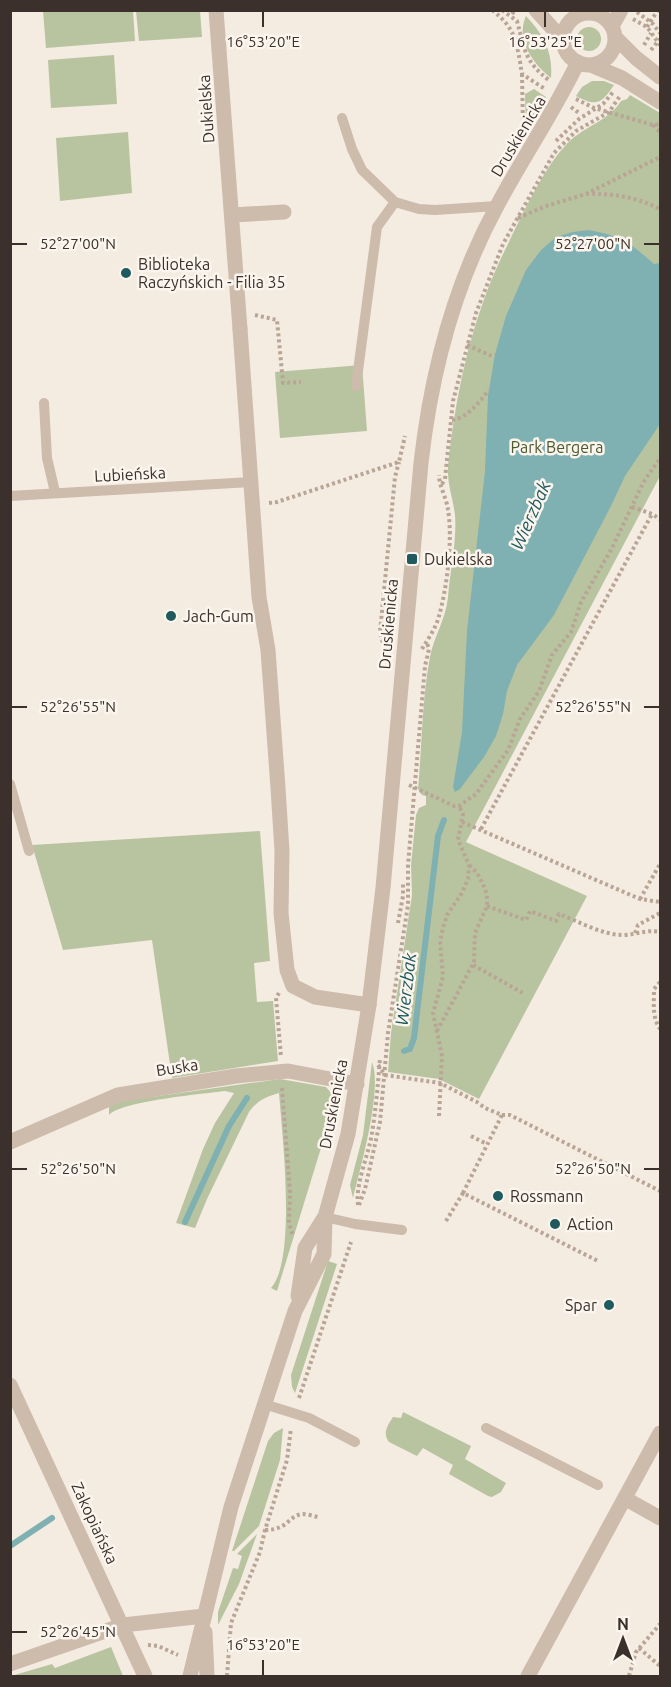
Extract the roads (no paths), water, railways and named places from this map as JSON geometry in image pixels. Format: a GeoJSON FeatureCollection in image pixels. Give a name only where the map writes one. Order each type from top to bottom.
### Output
{"type":"FeatureCollection","features":[{"type":"Feature","properties":{"kind":"street","name":"Dukielska"},"geometry":{"type":"LineString","coordinates":[[216,10],[259,597],[270,673],[282,851],[281,913],[287,970],[293,986],[315,997],[369,1005]]}},
{"type":"Feature","properties":{"kind":"street"},"geometry":{"type":"LineString","coordinates":[[536,10],[563,40],[568,53],[623,85],[660,102]]}},
{"type":"Feature","properties":{"kind":"street"},"geometry":{"type":"LineString","coordinates":[[563,40],[570,22],[580,15],[586,12],[601,16],[643,63],[660,76]]}},
{"type":"Feature","properties":{"kind":"street"},"geometry":{"type":"LineString","coordinates":[[584,63],[597,63],[608,56],[615,44],[613,32],[625,13]]}},
{"type":"Feature","properties":{"kind":"street","name":"Druskienicka"},"geometry":{"type":"LineString","coordinates":[[190,1677],[231,1507],[296,1311],[324,1254],[317,1244],[348,1134],[369,1005],[383,888],[424,429],[434,379],[459,292],[472,257],[497,206],[567,99],[584,63]]}},
{"type":"Feature","properties":{"kind":"street"},"geometry":{"type":"LineString","coordinates":[[232,215],[284,212]]}},
{"type":"Feature","properties":{"kind":"street","name":"Buska"},"geometry":{"type":"LineString","coordinates":[[10,1142],[118,1095],[236,1076],[288,1071],[357,1084]]}},
{"type":"Feature","properties":{"kind":"street","name":"Zakopiańska"},"geometry":{"type":"LineString","coordinates":[[10,1385],[123,1625],[145,1677]]}},
{"type":"Feature","properties":{"kind":"street"},"geometry":{"type":"LineString","coordinates":[[528,1677],[660,1433]]}},
{"type":"Feature","properties":{"kind":"street"},"geometry":{"type":"LineString","coordinates":[[626,1499],[660,1518]]}},
{"type":"Feature","properties":{"kind":"street"},"geometry":{"type":"LineString","coordinates":[[10,1664],[123,1625],[204,1616]]}},
{"type":"Feature","properties":{"kind":"street","name":"Druskienicka"},"geometry":{"type":"LineString","coordinates":[[204,1616],[207,1677]]}},
{"type":"Feature","properties":{"kind":"lane"},"geometry":{"type":"LineString","coordinates":[[342,118],[362,170],[395,202],[419,209],[435,210],[497,206]]}},
{"type":"Feature","properties":{"kind":"lane"},"geometry":{"type":"LineString","coordinates":[[356,386],[377,227],[395,202]]}},
{"type":"Feature","properties":{"kind":"lane"},"geometry":{"type":"LineString","coordinates":[[44,403],[47,458],[55,492]]}},
{"type":"Feature","properties":{"kind":"lane","name":"Lubieńska"},"geometry":{"type":"LineString","coordinates":[[10,496],[252,482]]}},
{"type":"Feature","properties":{"kind":"lane"},"geometry":{"type":"LineString","coordinates":[[10,784],[29,851]]}},
{"type":"Feature","properties":{"kind":"lane"},"geometry":{"type":"LineString","coordinates":[[325,1217],[355,1224],[402,1230]]}},
{"type":"Feature","properties":{"kind":"lane"},"geometry":{"type":"LineString","coordinates":[[264,1404],[309,1418],[355,1442]]}},
{"type":"Feature","properties":{"kind":"lane"},"geometry":{"type":"LineString","coordinates":[[486,1428],[598,1485]]}},
{"type":"Feature","properties":{"kind":"water"},"geometry":{"type":"Polygon","coordinates":[[[588,230],[617,238],[631,245],[654,264],[660,263],[660,424],[625,476],[554,615],[517,665],[507,691],[496,736],[484,757],[460,789],[455,792],[453,787],[462,732],[467,631],[485,471],[488,396],[495,354],[506,316],[526,270],[541,250],[556,237],[588,230]]]}},
{"type":"Feature","properties":{"kind":"waterway","name":"Wierzbak"},"geometry":{"type":"LineString","coordinates":[[404,1051],[410,1049],[414,1038],[438,836],[444,820]]}},
{"type":"Feature","properties":{"kind":"waterway","name":"Wierzbak"},"geometry":{"type":"LineString","coordinates":[[185,1222],[229,1126],[247,1098]]}},
{"type":"Feature","properties":{"kind":"waterway","name":"Wierzbak"},"geometry":{"type":"LineString","coordinates":[[10,1546],[52,1518]]}},
{"type":"Feature","properties":{"kind":"place","name":"Biblioteka Raczyńskich - Filia 35"},"geometry":{"type":"Point","coordinates":[126,273]}},
{"type":"Feature","properties":{"kind":"place","name":"Dukielska"},"geometry":{"type":"Point","coordinates":[412,559]}},
{"type":"Feature","properties":{"kind":"place","name":"Jach-Gum"},"geometry":{"type":"Point","coordinates":[171,616]}},
{"type":"Feature","properties":{"kind":"place","name":"Rossmann"},"geometry":{"type":"Point","coordinates":[498,1196]}},
{"type":"Feature","properties":{"kind":"place","name":"Action"},"geometry":{"type":"Point","coordinates":[555,1224]}},
{"type":"Feature","properties":{"kind":"place","name":"Spar"},"geometry":{"type":"Point","coordinates":[609,1305]}},
{"type":"Feature","properties":{"kind":"park label","name":"Park Bergera"},"geometry":{"type":"Point","coordinates":[557,447]}}]}
